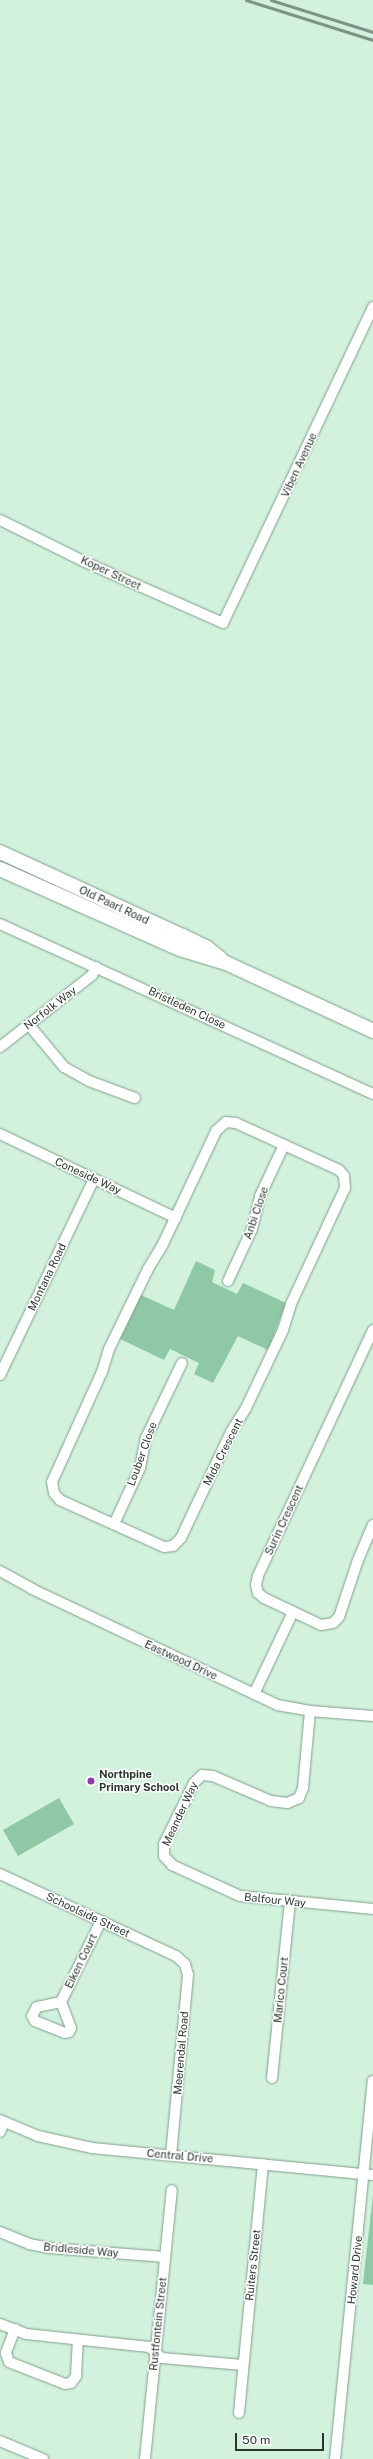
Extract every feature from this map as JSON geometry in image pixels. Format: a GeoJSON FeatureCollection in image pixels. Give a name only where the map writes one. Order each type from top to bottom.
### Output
{"type":"FeatureCollection","features":[{"type":"Feature","properties":{"kind":"main road","name":"Old Paarl Road"},"geometry":{"type":"LineString","coordinates":[[0,852],[206,947],[226,963]]}},
{"type":"Feature","properties":{"kind":"main road","name":"Old Paarl Road"},"geometry":{"type":"LineString","coordinates":[[0,869],[180,949],[226,963],[373,1031]]}},
{"type":"Feature","properties":{"kind":"street","name":"Viben Avenue"},"geometry":{"type":"LineString","coordinates":[[223,623],[373,307]]}},
{"type":"Feature","properties":{"kind":"street","name":"Koper Street"},"geometry":{"type":"LineString","coordinates":[[0,520],[85,562],[223,623]]}},
{"type":"Feature","properties":{"kind":"street","name":"Bristleden Close"},"geometry":{"type":"LineString","coordinates":[[0,924],[373,1094]]}},
{"type":"Feature","properties":{"kind":"street","name":"Norfolk Way"},"geometry":{"type":"LineString","coordinates":[[0,1047],[4,1038],[29,1025],[92,975],[96,967]]}},
{"type":"Feature","properties":{"kind":"street"},"geometry":{"type":"LineString","coordinates":[[29,1025],[64,1067],[90,1081],[135,1098]]}},
{"type":"Feature","properties":{"kind":"street","name":"Mida Crescent"},"geometry":{"type":"LineString","coordinates":[[236,1123],[339,1170],[346,1184],[291,1304],[283,1330],[179,1541],[173,1546],[164,1547],[60,1500],[54,1493],[52,1482],[102,1372],[109,1349],[176,1218],[216,1131],[222,1124],[236,1123]]}},
{"type":"Feature","properties":{"kind":"street","name":"Coneside Way"},"geometry":{"type":"LineString","coordinates":[[0,1134],[176,1218]]}},
{"type":"Feature","properties":{"kind":"street","name":"Anbi Close"},"geometry":{"type":"LineString","coordinates":[[228,1281],[252,1229],[260,1196],[284,1144]]}},
{"type":"Feature","properties":{"kind":"street","name":"Montana Road"},"geometry":{"type":"LineString","coordinates":[[0,1375],[94,1179]]}},
{"type":"Feature","properties":{"kind":"street","name":"Surin Crescent"},"geometry":{"type":"LineString","coordinates":[[370,1542],[337,1621],[330,1625],[321,1625],[293,1612],[261,1596],[257,1589],[256,1580],[373,1330]]}},
{"type":"Feature","properties":{"kind":"street","name":"Louber Close"},"geometry":{"type":"LineString","coordinates":[[114,1524],[140,1468],[146,1438],[182,1363]]}},
{"type":"Feature","properties":{"kind":"street"},"geometry":{"type":"LineString","coordinates":[[370,1542],[373,1525]]}},
{"type":"Feature","properties":{"kind":"street","name":"Eastwood Drive"},"geometry":{"type":"LineString","coordinates":[[0,1571],[32,1589],[277,1705],[310,1711],[373,1716]]}},
{"type":"Feature","properties":{"kind":"street"},"geometry":{"type":"LineString","coordinates":[[254,1694],[293,1612]]}},
{"type":"Feature","properties":{"kind":"street","name":"Meander Way"},"geometry":{"type":"LineString","coordinates":[[164,1856],[163,1848],[167,1838],[194,1783],[202,1775],[213,1776],[271,1801],[291,1802],[299,1798],[303,1788],[310,1711]]}},
{"type":"Feature","properties":{"kind":"street","name":"Balfour Way"},"geometry":{"type":"LineString","coordinates":[[164,1856],[172,1865],[224,1891],[240,1896],[373,1909]]}},
{"type":"Feature","properties":{"kind":"street","name":"Schoolside Street"},"geometry":{"type":"LineString","coordinates":[[0,1874],[176,1956]]}},
{"type":"Feature","properties":{"kind":"street","name":"Marico Court"},"geometry":{"type":"LineString","coordinates":[[272,2078],[290,1902]]}},
{"type":"Feature","properties":{"kind":"street","name":"Eiken Court"},"geometry":{"type":"LineString","coordinates":[[61,2002],[101,1921]]}},
{"type":"Feature","properties":{"kind":"street","name":"Meerendal Road"},"geometry":{"type":"LineString","coordinates":[[171,2155],[188,1975],[185,1964],[176,1956]]}},
{"type":"Feature","properties":{"kind":"street","name":"Howard Drive"},"geometry":{"type":"LineString","coordinates":[[335,2459],[369,2174],[373,2081]]}},
{"type":"Feature","properties":{"kind":"street"},"geometry":{"type":"LineString","coordinates":[[0,2132],[2,2121]]}},
{"type":"Feature","properties":{"kind":"street","name":"Central Drive"},"geometry":{"type":"LineString","coordinates":[[2,2121],[38,2136],[65,2144],[369,2174]]}},
{"type":"Feature","properties":{"kind":"street","name":"Ruiters Street"},"geometry":{"type":"LineString","coordinates":[[239,2413],[263,2164]]}},
{"type":"Feature","properties":{"kind":"street","name":"Rustfontein Street"},"geometry":{"type":"LineString","coordinates":[[145,2459],[172,2190]]}},
{"type":"Feature","properties":{"kind":"street","name":"Bridleside Way"},"geometry":{"type":"LineString","coordinates":[[0,2232],[29,2244],[50,2248],[165,2257]]}},
{"type":"Feature","properties":{"kind":"street"},"geometry":{"type":"LineString","coordinates":[[0,2324],[26,2334],[149,2347],[162,2358],[244,2366]]}},
{"type":"Feature","properties":{"kind":"street"},"geometry":{"type":"LineString","coordinates":[[15,2330],[6,2352],[9,2362],[65,2384],[71,2383],[76,2376],[78,2340]]}},
{"type":"Feature","properties":{"kind":"street"},"geometry":{"type":"LineString","coordinates":[[0,2441],[43,2459]]}},
{"type":"Feature","properties":{"kind":"green space"},"geometry":{"type":"Polygon","coordinates":[[[196,1261],[215,1270],[212,1282],[237,1294],[243,1283],[286,1303],[268,1350],[238,1336],[213,1383],[194,1374],[199,1363],[170,1349],[164,1360],[120,1339],[141,1295],[174,1310],[196,1261]]]}},
{"type":"Feature","properties":{"kind":"green space"},"geometry":{"type":"Polygon","coordinates":[[[59,1798],[74,1824],[18,1856],[3,1830],[59,1798]]]}},
{"type":"Feature","properties":{"kind":"green space"},"geometry":{"type":"Polygon","coordinates":[[[373,2194],[373,2285],[363,2284],[373,2194]]]}},
{"type":"Feature","properties":{"kind":"railway"},"geometry":{"type":"LineString","coordinates":[[246,0],[373,40]]}},
{"type":"Feature","properties":{"kind":"railway"},"geometry":{"type":"LineString","coordinates":[[271,0],[373,32]]}},
{"type":"Feature","properties":{"kind":"place","name":"Northpine Primary School"},"geometry":{"type":"Point","coordinates":[91,1781]}}]}
